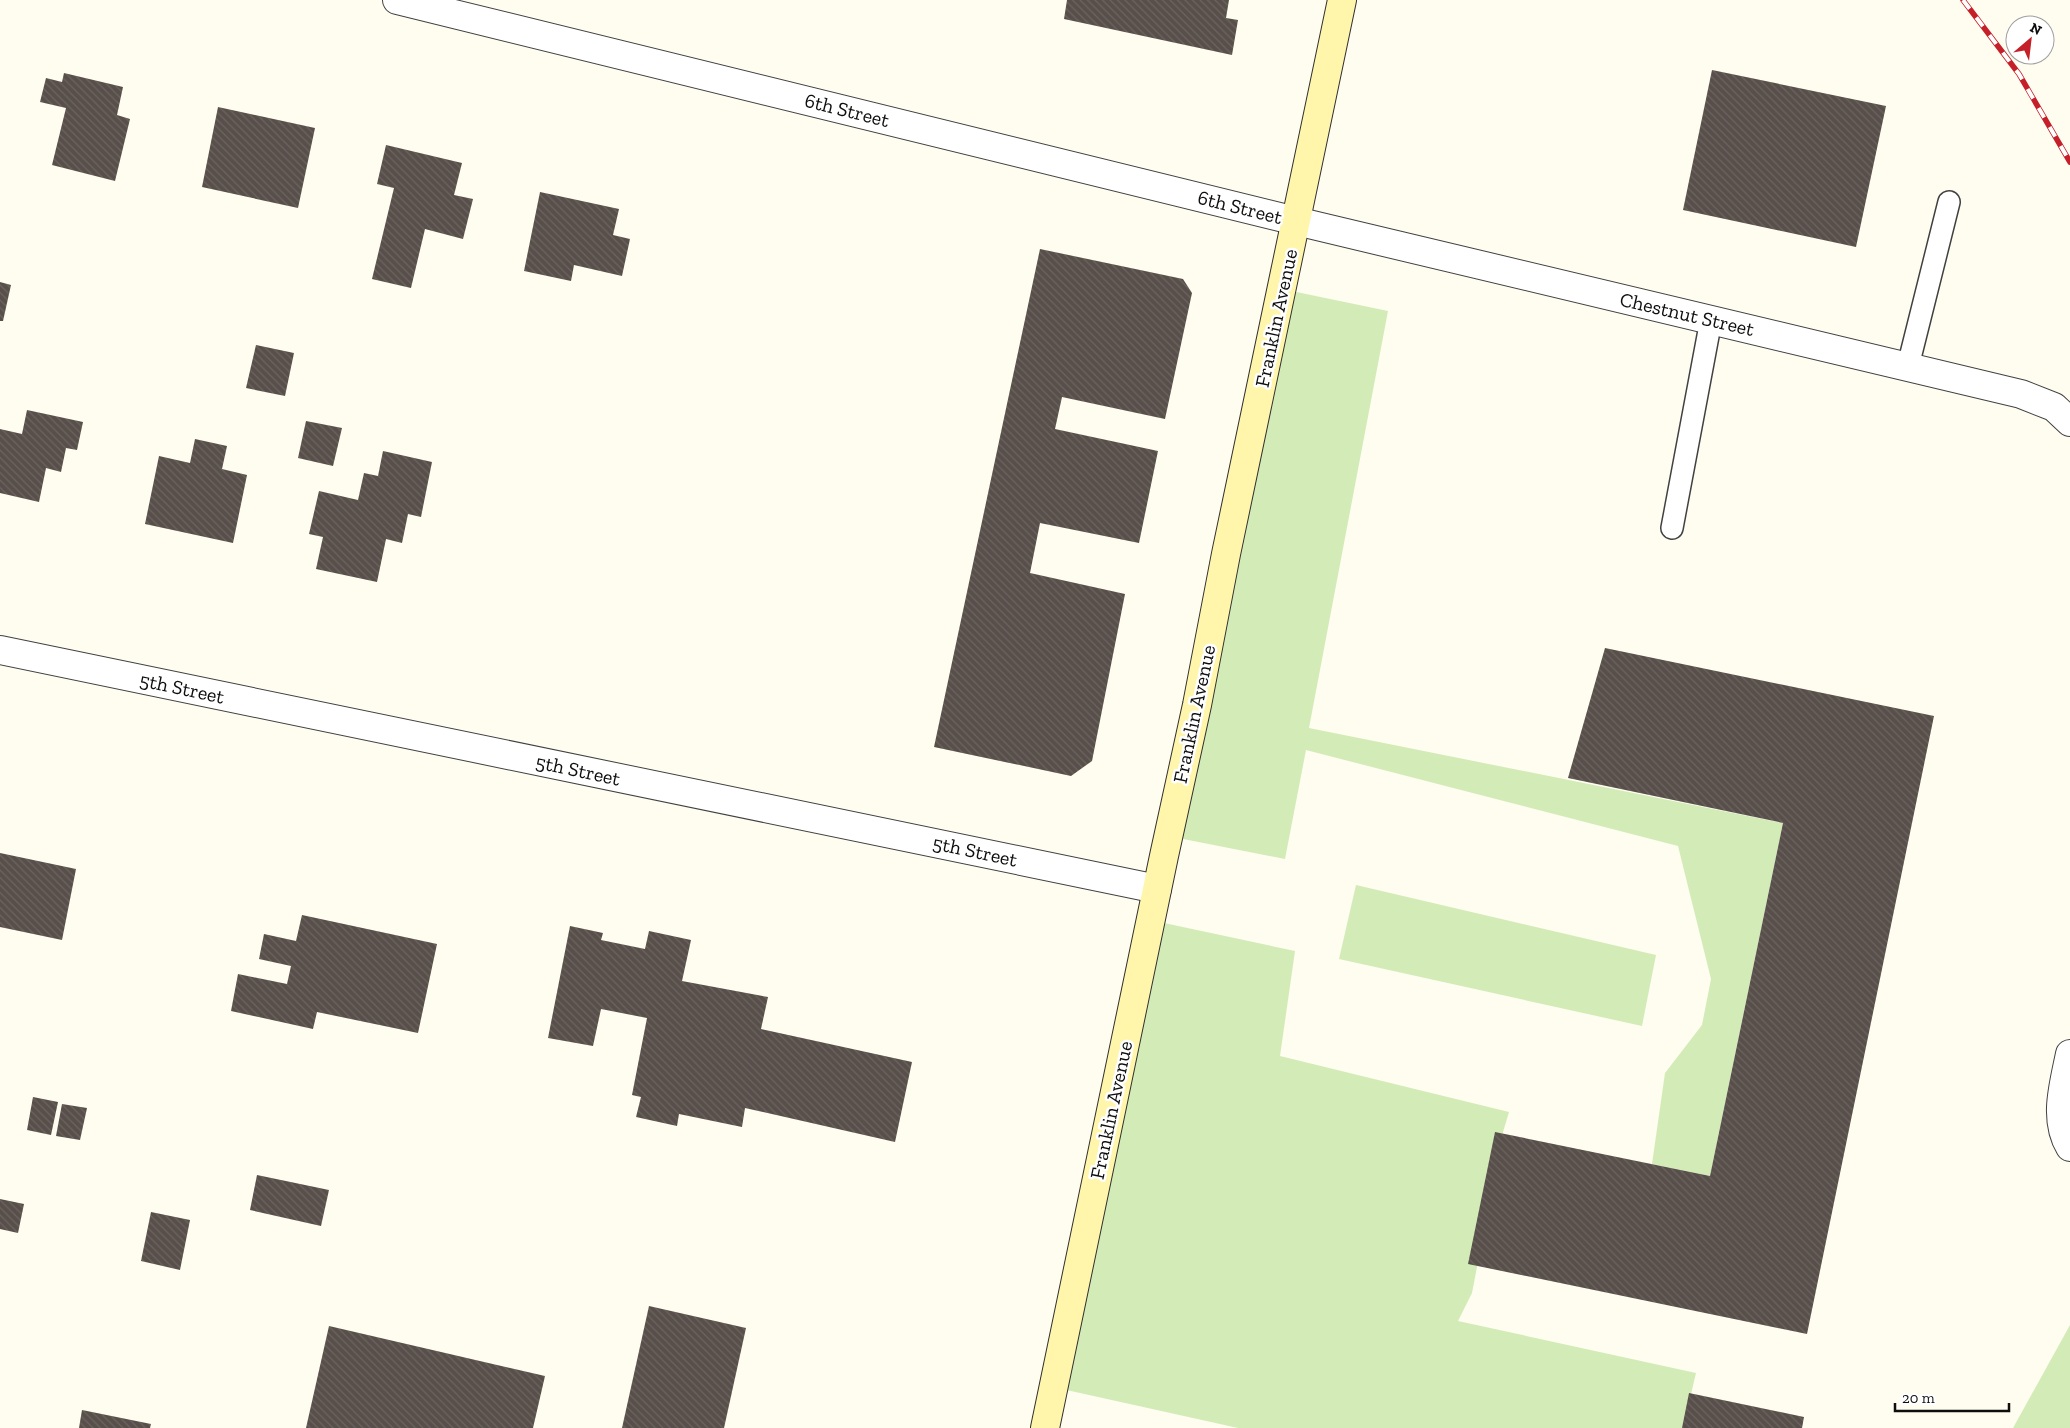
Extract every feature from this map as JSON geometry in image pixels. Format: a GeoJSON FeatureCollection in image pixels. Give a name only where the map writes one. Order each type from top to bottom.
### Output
{"type":"FeatureCollection","features":[{"type":"Feature","properties":{"kind":"main road","name":"Franklin Avenue"},"geometry":{"type":"LineString","coordinates":[[1044,1428],[1197,706],[1226,554],[1342,0]]}},
{"type":"Feature","properties":{"kind":"street","name":"6th Street"},"geometry":{"type":"LineString","coordinates":[[397,0],[1296,221]]}},
{"type":"Feature","properties":{"kind":"street","name":"Chestnut Street"},"geometry":{"type":"LineString","coordinates":[[1296,221],[1908,366],[2039,399],[2054,406],[2070,422]]}},
{"type":"Feature","properties":{"kind":"street","name":"5th Street"},"geometry":{"type":"LineString","coordinates":[[0,650],[1157,889]]}},
{"type":"Feature","properties":{"kind":"street"},"geometry":{"type":"LineString","coordinates":[[2070,1054],[2060,1107],[2066,1141],[2070,1147]]}},
{"type":"Feature","properties":{"kind":"lane"},"geometry":{"type":"LineString","coordinates":[[1908,366],[1949,202]]}},
{"type":"Feature","properties":{"kind":"lane"},"geometry":{"type":"LineString","coordinates":[[1672,528],[1711,320]]}},
{"type":"Feature","properties":{"kind":"green space"},"geometry":{"type":"Polygon","coordinates":[[[1282,289],[1388,311],[1309,728],[1783,823],[1710,1176],[1652,1164],[1665,1073],[1702,1025],[1711,979],[1678,846],[1306,750],[1285,859],[1168,836],[1282,289]]]}},
{"type":"Feature","properties":{"kind":"green space"},"geometry":{"type":"Polygon","coordinates":[[[1356,885],[1656,955],[1642,1026],[1339,959],[1356,885]]]}},
{"type":"Feature","properties":{"kind":"green space"},"geometry":{"type":"Polygon","coordinates":[[[1150,920],[1295,951],[1280,1056],[1509,1112],[1503,1132],[1472,1293],[1458,1321],[1696,1373],[1683,1428],[1238,1428],[1053,1387],[1150,920]]]}},
{"type":"Feature","properties":{"kind":"green space"},"geometry":{"type":"Polygon","coordinates":[[[2070,1325],[2070,1428],[2013,1428],[2070,1325]]]}},
{"type":"Feature","properties":{"kind":"building"},"geometry":{"type":"Polygon","coordinates":[[[1067,0],[1229,0],[1226,18],[1238,20],[1232,55],[1064,19],[1067,0]]]}},
{"type":"Feature","properties":{"kind":"building"},"geometry":{"type":"Polygon","coordinates":[[[1712,70],[1886,106],[1856,247],[1683,210],[1712,70]]]}},
{"type":"Feature","properties":{"kind":"building"},"geometry":{"type":"Polygon","coordinates":[[[64,73],[123,87],[117,115],[130,119],[115,181],[52,165],[66,108],[40,102],[46,78],[62,82],[64,73]]]}},
{"type":"Feature","properties":{"kind":"building"},"geometry":{"type":"Polygon","coordinates":[[[218,107],[315,128],[298,208],[202,187],[218,107]]]}},
{"type":"Feature","properties":{"kind":"building"},"geometry":{"type":"Polygon","coordinates":[[[386,145],[462,163],[454,195],[473,199],[463,239],[425,229],[411,288],[372,279],[394,188],[377,184],[386,145]]]}},
{"type":"Feature","properties":{"kind":"building"},"geometry":{"type":"Polygon","coordinates":[[[540,192],[619,209],[613,235],[630,239],[622,276],[574,265],[571,281],[524,271],[540,192]]]}},
{"type":"Feature","properties":{"kind":"building"},"geometry":{"type":"Polygon","coordinates":[[[1040,249],[1183,279],[1192,293],[1165,419],[1062,397],[1055,429],[1158,451],[1139,543],[1040,523],[1030,573],[1125,594],[1092,761],[1071,776],[934,747],[1040,249]]]}},
{"type":"Feature","properties":{"kind":"building"},"geometry":{"type":"Polygon","coordinates":[[[0,282],[11,285],[3,321],[0,321],[0,282]]]}},
{"type":"Feature","properties":{"kind":"building"},"geometry":{"type":"Polygon","coordinates":[[[256,345],[294,353],[285,396],[246,388],[256,345]]]}},
{"type":"Feature","properties":{"kind":"building"},"geometry":{"type":"Polygon","coordinates":[[[27,410],[83,422],[77,450],[66,448],[61,472],[46,468],[39,502],[0,493],[0,429],[22,434],[27,410]]]}},
{"type":"Feature","properties":{"kind":"building"},"geometry":{"type":"Polygon","coordinates":[[[306,421],[342,428],[333,466],[298,458],[306,421]]]}},
{"type":"Feature","properties":{"kind":"building"},"geometry":{"type":"Polygon","coordinates":[[[195,439],[227,446],[222,469],[247,475],[233,543],[145,524],[159,456],[190,463],[195,439]]]}},
{"type":"Feature","properties":{"kind":"building"},"geometry":{"type":"Polygon","coordinates":[[[383,451],[432,462],[421,517],[408,514],[402,543],[386,539],[377,582],[316,569],[323,537],[309,534],[319,491],[358,500],[364,473],[378,476],[383,451]]]}},
{"type":"Feature","properties":{"kind":"building"},"geometry":{"type":"Polygon","coordinates":[[[1605,648],[1934,716],[1807,1334],[1468,1264],[1495,1132],[1710,1176],[1783,823],[1568,778],[1605,648]]]}},
{"type":"Feature","properties":{"kind":"building"},"geometry":{"type":"Polygon","coordinates":[[[0,853],[76,869],[62,940],[0,927],[0,853]]]}},
{"type":"Feature","properties":{"kind":"building"},"geometry":{"type":"Polygon","coordinates":[[[302,915],[437,944],[418,1033],[317,1012],[313,1029],[231,1011],[238,974],[287,984],[291,966],[259,959],[264,934],[296,941],[302,915]]]}},
{"type":"Feature","properties":{"kind":"building"},"geometry":{"type":"Polygon","coordinates":[[[570,926],[603,933],[601,940],[645,949],[649,931],[691,940],[682,981],[768,997],[761,1029],[912,1062],[895,1142],[745,1108],[742,1127],[679,1114],[677,1126],[636,1117],[641,1097],[632,1095],[647,1018],[601,1009],[593,1046],[548,1038],[570,926]]]}},
{"type":"Feature","properties":{"kind":"building"},"geometry":{"type":"Polygon","coordinates":[[[33,1097],[58,1102],[51,1135],[27,1130],[33,1097]]]}},
{"type":"Feature","properties":{"kind":"building"},"geometry":{"type":"Polygon","coordinates":[[[62,1104],[87,1108],[80,1140],[56,1136],[62,1104]]]}},
{"type":"Feature","properties":{"kind":"building"},"geometry":{"type":"Polygon","coordinates":[[[257,1175],[329,1190],[321,1226],[250,1210],[257,1175]]]}},
{"type":"Feature","properties":{"kind":"building"},"geometry":{"type":"Polygon","coordinates":[[[0,1199],[24,1204],[18,1233],[0,1229],[0,1199]]]}},
{"type":"Feature","properties":{"kind":"building"},"geometry":{"type":"Polygon","coordinates":[[[151,1212],[190,1220],[180,1270],[141,1261],[151,1212]]]}},
{"type":"Feature","properties":{"kind":"building"},"geometry":{"type":"Polygon","coordinates":[[[649,1306],[746,1328],[724,1428],[622,1428],[649,1306]]]}},
{"type":"Feature","properties":{"kind":"building"},"geometry":{"type":"Polygon","coordinates":[[[329,1326],[545,1376],[533,1428],[306,1428],[329,1326]]]}},
{"type":"Feature","properties":{"kind":"building"},"geometry":{"type":"Polygon","coordinates":[[[1689,1393],[1804,1417],[1802,1428],[1682,1428],[1689,1393]]]}},
{"type":"Feature","properties":{"kind":"building"},"geometry":{"type":"Polygon","coordinates":[[[82,1410],[151,1424],[150,1428],[79,1428],[82,1410]]]}},
{"type":"Feature","properties":{"kind":"railway"},"geometry":{"type":"LineString","coordinates":[[1963,0],[2019,74],[2070,162]]}}]}
